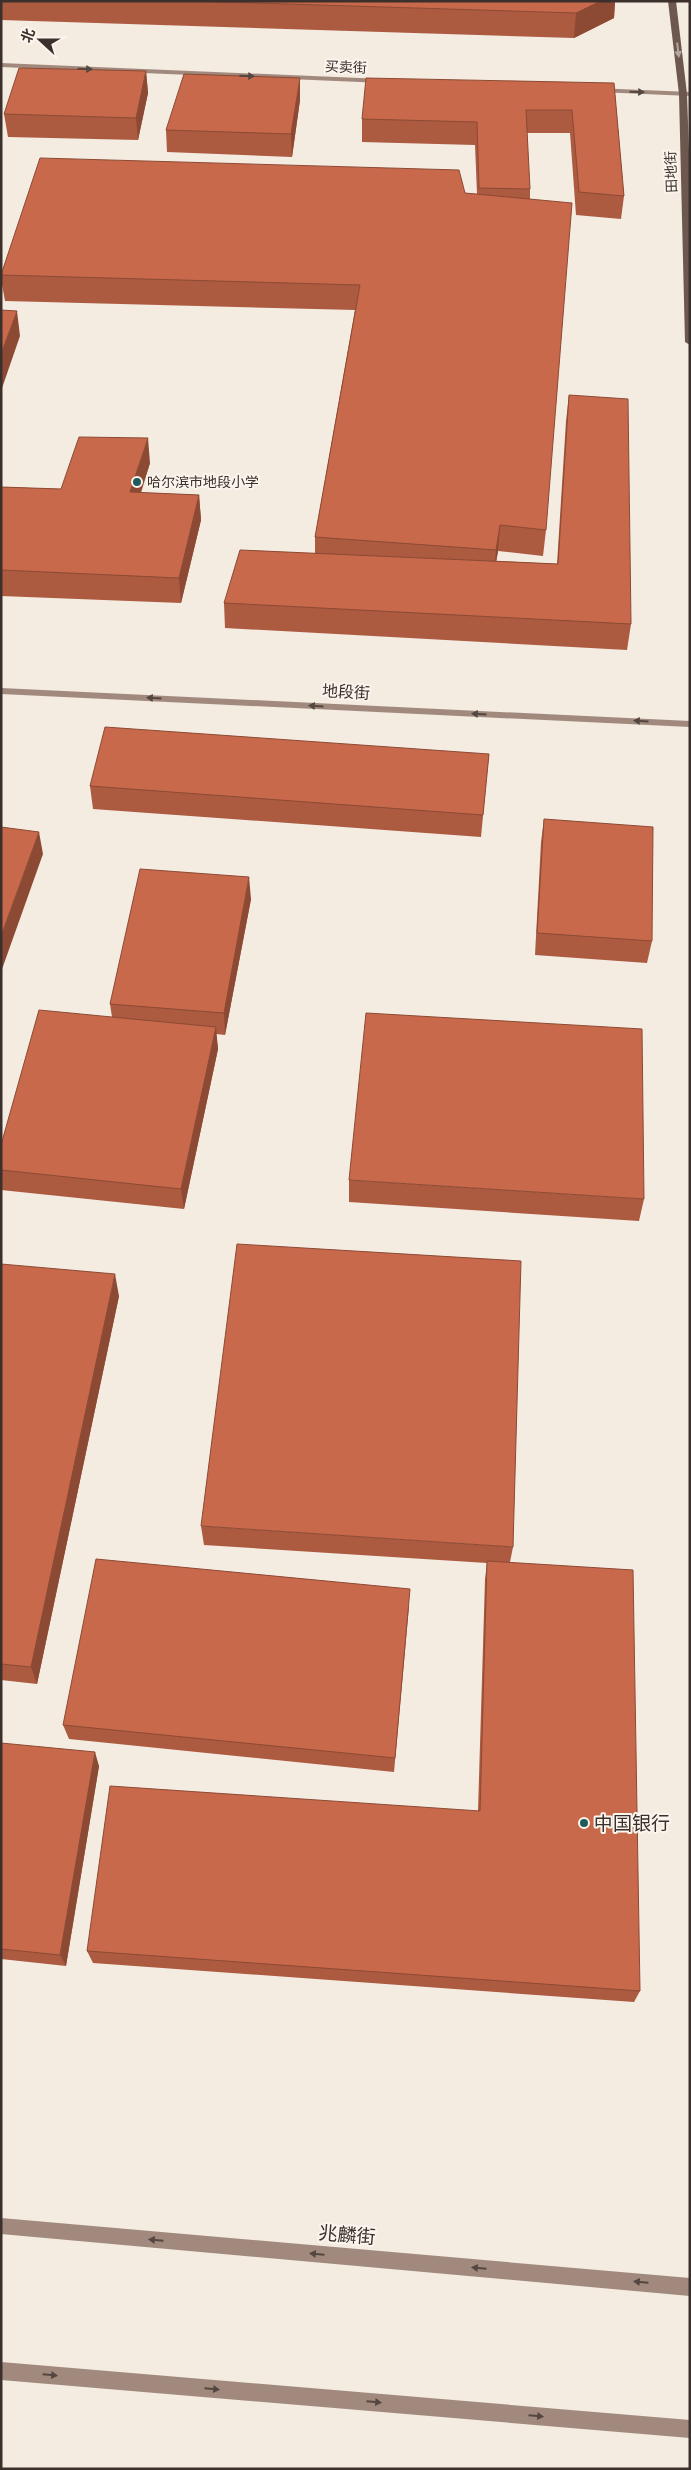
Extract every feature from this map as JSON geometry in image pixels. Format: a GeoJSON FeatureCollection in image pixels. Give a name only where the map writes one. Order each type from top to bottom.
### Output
{"type":"FeatureCollection","features":[{"type":"Feature","properties":{"kind":"highway","name":"田地街"},"geometry":{"type":"LineString","coordinates":[[672,1],[686,94],[690,342]]}},
{"type":"Feature","properties":{"kind":"main road","name":"买卖街"},"geometry":{"type":"LineString","coordinates":[[1,65],[396,82]]}},
{"type":"Feature","properties":{"kind":"main road"},"geometry":{"type":"LineString","coordinates":[[594,90],[686,94]]}},
{"type":"Feature","properties":{"kind":"main road","name":"地段街"},"geometry":{"type":"LineString","coordinates":[[1,691],[690,724]]}},
{"type":"Feature","properties":{"kind":"main road","name":"兆麟街"},"geometry":{"type":"LineString","coordinates":[[1,2226],[690,2286]]}},
{"type":"Feature","properties":{"kind":"main road"},"geometry":{"type":"LineString","coordinates":[[1,2371],[690,2429]]}},
{"type":"Feature","properties":{"kind":"building"},"geometry":{"type":"Polygon","coordinates":[[[192,1],[601,1],[576,13],[192,1]]]}},
{"type":"Feature","properties":{"kind":"building"},"geometry":{"type":"Polygon","coordinates":[[[19,68],[146,71],[136,118],[4,114],[19,68]]]}},
{"type":"Feature","properties":{"kind":"building"},"geometry":{"type":"Polygon","coordinates":[[[184,74],[300,78],[291,134],[166,130],[184,74]]]}},
{"type":"Feature","properties":{"kind":"building"},"geometry":{"type":"Polygon","coordinates":[[[366,78],[614,83],[624,196],[579,192],[572,110],[526,110],[530,189],[479,188],[477,122],[362,119],[366,78]]]}},
{"type":"Feature","properties":{"kind":"building"},"geometry":{"type":"Polygon","coordinates":[[[40,158],[459,170],[465,193],[572,203],[546,530],[500,525],[496,550],[315,537],[360,285],[1,275],[40,158]]]}},
{"type":"Feature","properties":{"kind":"building"},"geometry":{"type":"Polygon","coordinates":[[[1,310],[17,311],[1,354],[1,310]]]}},
{"type":"Feature","properties":{"kind":"building"},"geometry":{"type":"Polygon","coordinates":[[[569,395],[628,399],[631,624],[224,603],[240,550],[558,564],[569,395]]]}},
{"type":"Feature","properties":{"kind":"building"},"geometry":{"type":"Polygon","coordinates":[[[79,437],[148,438],[130,492],[199,495],[179,578],[1,570],[1,487],[61,489],[79,437]]]}},
{"type":"Feature","properties":{"kind":"building"},"geometry":{"type":"Polygon","coordinates":[[[105,727],[489,754],[483,815],[90,786],[105,727]]]}},
{"type":"Feature","properties":{"kind":"building"},"geometry":{"type":"Polygon","coordinates":[[[544,819],[653,827],[652,941],[537,933],[544,819]]]}},
{"type":"Feature","properties":{"kind":"building"},"geometry":{"type":"Polygon","coordinates":[[[1,827],[39,832],[1,936],[1,827]]]}},
{"type":"Feature","properties":{"kind":"building"},"geometry":{"type":"Polygon","coordinates":[[[140,869],[249,877],[224,1013],[110,1004],[140,869]]]}},
{"type":"Feature","properties":{"kind":"building"},"geometry":{"type":"Polygon","coordinates":[[[39,1010],[216,1027],[181,1189],[1,1170],[1,1145],[39,1010]]]}},
{"type":"Feature","properties":{"kind":"building"},"geometry":{"type":"Polygon","coordinates":[[[366,1013],[642,1029],[644,1199],[349,1180],[366,1013]]]}},
{"type":"Feature","properties":{"kind":"building"},"geometry":{"type":"Polygon","coordinates":[[[237,1244],[521,1261],[513,1547],[201,1526],[237,1244]]]}},
{"type":"Feature","properties":{"kind":"building"},"geometry":{"type":"Polygon","coordinates":[[[1,1264],[115,1274],[31,1667],[1,1664],[1,1264]]]}},
{"type":"Feature","properties":{"kind":"building"},"geometry":{"type":"Polygon","coordinates":[[[96,1559],[410,1589],[395,1758],[63,1725],[96,1559]]]}},
{"type":"Feature","properties":{"kind":"building"},"geometry":{"type":"Polygon","coordinates":[[[487,1561],[633,1570],[640,1991],[87,1951],[110,1786],[480,1811],[487,1561]]]}},
{"type":"Feature","properties":{"kind":"building"},"geometry":{"type":"Polygon","coordinates":[[[1,1743],[95,1752],[60,1955],[1,1949],[1,1743]]]}},
{"type":"Feature","properties":{"kind":"place","name":"哈尔滨市地段小学"},"geometry":{"type":"Point","coordinates":[137,482]}},
{"type":"Feature","properties":{"kind":"place","name":"中国银行"},"geometry":{"type":"Point","coordinates":[584,1823]}}]}
